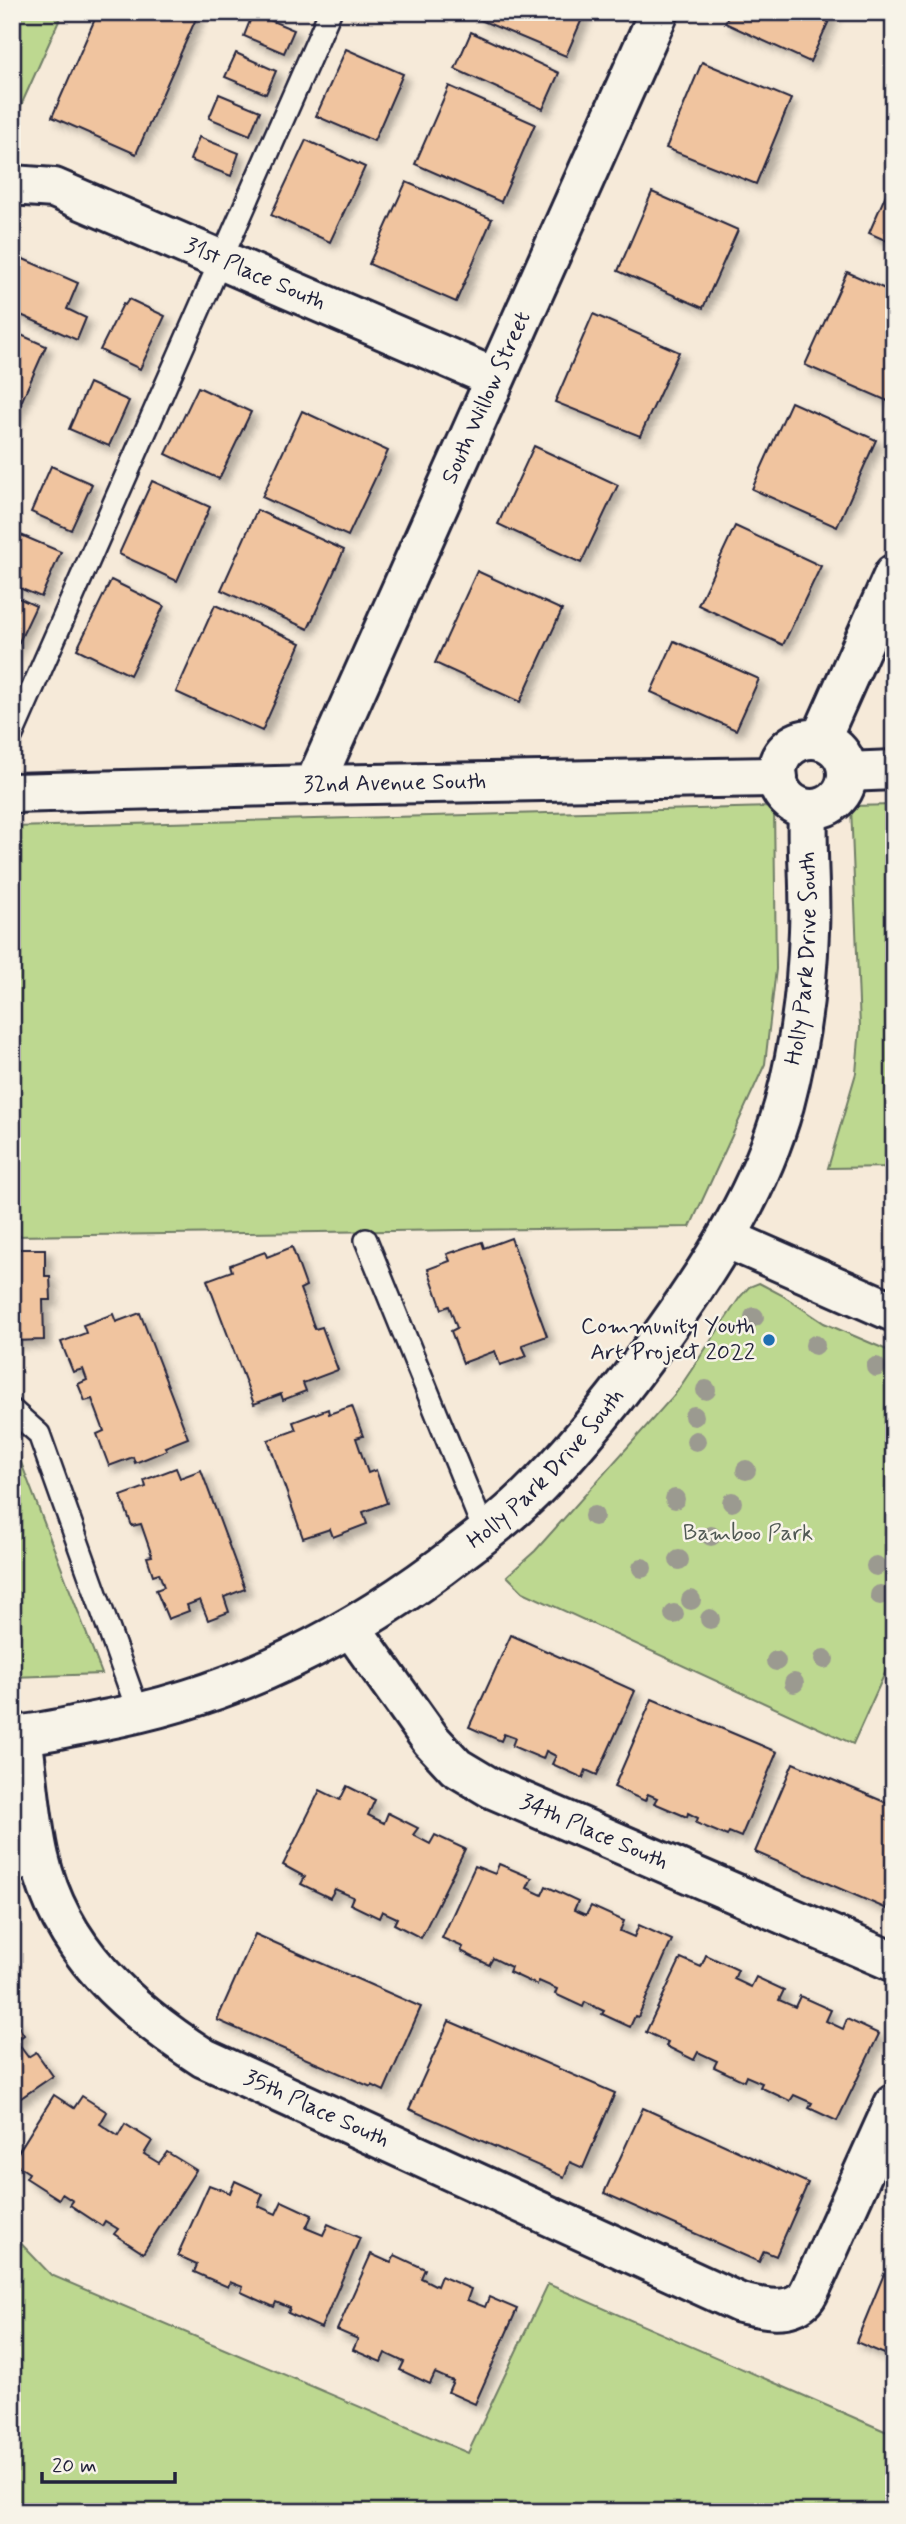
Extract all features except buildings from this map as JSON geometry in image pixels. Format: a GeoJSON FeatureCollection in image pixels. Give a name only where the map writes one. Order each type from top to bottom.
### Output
{"type":"FeatureCollection","features":[{"type":"Feature","properties":{"kind":"street","name":"South Willow Street"},"geometry":{"type":"LineString","coordinates":[[314,785],[659,12]]}},
{"type":"Feature","properties":{"kind":"street","name":"31st Place South"},"geometry":{"type":"LineString","coordinates":[[12,185],[54,188],[495,378]]}},
{"type":"Feature","properties":{"kind":"street"},"geometry":{"type":"LineString","coordinates":[[820,740],[894,574]]}},
{"type":"Feature","properties":{"kind":"street"},"geometry":{"type":"LineString","coordinates":[[820,740],[839,751],[847,772],[846,784],[840,795],[820,808],[808,809],[796,805],[780,788],[778,766],[789,747],[799,741],[820,740]]}},
{"type":"Feature","properties":{"kind":"street"},"geometry":{"type":"LineString","coordinates":[[847,772],[894,770]]}},
{"type":"Feature","properties":{"kind":"street","name":"32nd Avenue South"},"geometry":{"type":"LineString","coordinates":[[12,793],[778,777]]}},
{"type":"Feature","properties":{"kind":"street","name":"Holly Park Drive South"},"geometry":{"type":"LineString","coordinates":[[17,1736],[139,1714],[213,1692],[270,1669],[352,1629],[423,1582],[485,1533],[539,1485],[617,1398],[727,1239],[762,1165],[783,1106],[804,1000],[809,928],[808,809]]}},
{"type":"Feature","properties":{"kind":"street"},"geometry":{"type":"LineString","coordinates":[[727,1239],[894,1312]]}},
{"type":"Feature","properties":{"kind":"street","name":"34th Place South"},"geometry":{"type":"LineString","coordinates":[[352,1629],[432,1740],[456,1767],[491,1788],[894,1962]]}},
{"type":"Feature","properties":{"kind":"street","name":"35th Place South"},"geometry":{"type":"LineString","coordinates":[[17,1736],[26,1866],[57,1909],[79,1948],[125,1999],[160,2030],[204,2058],[740,2303],[769,2309],[790,2307],[803,2300],[817,2275],[894,2104]]}},
{"type":"Feature","properties":{"kind":"lane"},"geometry":{"type":"LineString","coordinates":[[12,735],[330,12]]}},
{"type":"Feature","properties":{"kind":"lane"},"geometry":{"type":"LineString","coordinates":[[366,1240],[485,1533]]}},
{"type":"Feature","properties":{"kind":"lane"},"geometry":{"type":"LineString","coordinates":[[12,1410],[39,1434],[139,1714]]}},
{"type":"Feature","properties":{"kind":"green space"},"geometry":{"type":"Polygon","coordinates":[[[12,12],[63,12],[18,112],[12,113],[12,12]]]}},
{"type":"Feature","properties":{"kind":"green space"},"geometry":{"type":"Polygon","coordinates":[[[894,805],[894,1167],[828,1168],[856,1073],[860,1027],[851,806],[894,805]]]}},
{"type":"Feature","properties":{"kind":"green space"},"geometry":{"type":"Polygon","coordinates":[[[774,807],[776,969],[765,1064],[690,1227],[12,1236],[12,827],[774,807]]]}},
{"type":"Feature","properties":{"kind":"green space","name":"Bamboo Park"},"geometry":{"type":"Polygon","coordinates":[[[759,1283],[824,1323],[894,1353],[894,1653],[853,1744],[523,1592],[507,1576],[535,1551],[676,1393],[740,1297],[749,1287],[759,1283]]]}},
{"type":"Feature","properties":{"kind":"green space"},"geometry":{"type":"Polygon","coordinates":[[[12,1439],[102,1674],[12,1677],[12,1439]]]}},
{"type":"Feature","properties":{"kind":"green space"},"geometry":{"type":"Polygon","coordinates":[[[12,2234],[51,2275],[468,2453],[548,2284],[894,2435],[894,2512],[12,2512],[12,2234]]]}},
{"type":"Feature","properties":{"kind":"place","name":"Community Youth Art Project 2022"},"geometry":{"type":"Point","coordinates":[769,1340]}}]}
